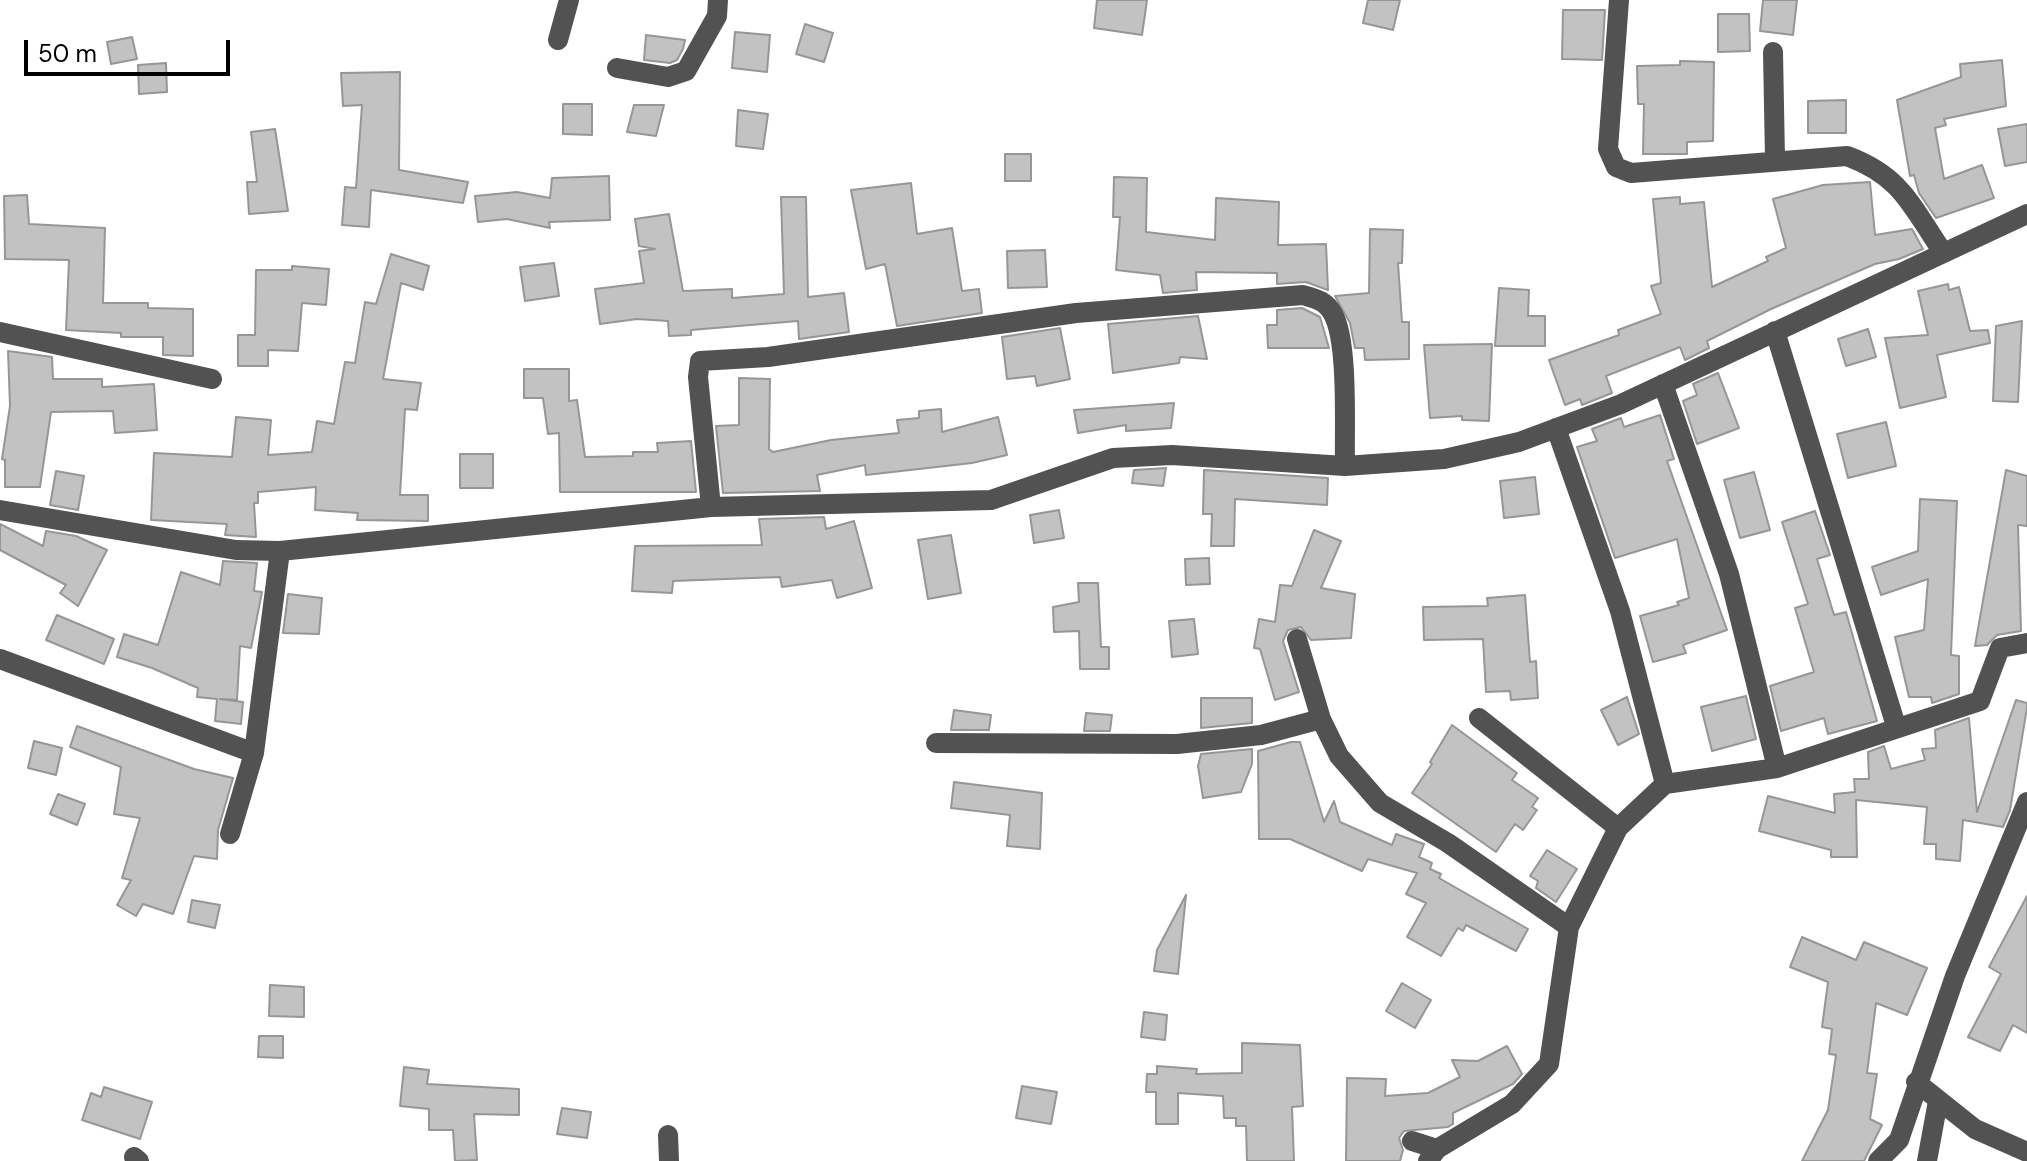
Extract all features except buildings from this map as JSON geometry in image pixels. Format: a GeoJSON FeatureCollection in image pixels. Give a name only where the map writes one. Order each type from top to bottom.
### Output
{"type":"FeatureCollection","features":[{"type":"Feature","properties":{"kind":"street"},"geometry":{"type":"LineString","coordinates":[[558,40],[569,0]]}},
{"type":"Feature","properties":{"kind":"street"},"geometry":{"type":"LineString","coordinates":[[617,68],[668,77],[686,71],[717,16],[718,0]]}},
{"type":"Feature","properties":{"kind":"street"},"geometry":{"type":"LineString","coordinates":[[1619,0],[1608,149],[1616,167],[1631,173],[1775,159],[1847,156],[1874,166],[1895,181],[1942,251]]}},
{"type":"Feature","properties":{"kind":"street"},"geometry":{"type":"LineString","coordinates":[[1773,52],[1775,159]]}},
{"type":"Feature","properties":{"kind":"street"},"geometry":{"type":"LineString","coordinates":[[0,510],[236,550],[280,551],[711,507],[991,500],[1113,458],[1172,455],[1345,466],[1444,459],[1519,442],[1663,384],[1942,251],[2027,214]]}},
{"type":"Feature","properties":{"kind":"street"},"geometry":{"type":"LineString","coordinates":[[711,507],[698,377],[700,361],[768,357],[1076,313],[1303,295],[1322,300],[1334,315],[1340,340],[1345,466]]}},
{"type":"Feature","properties":{"kind":"street"},"geometry":{"type":"LineString","coordinates":[[1775,331],[1896,726]]}},
{"type":"Feature","properties":{"kind":"street"},"geometry":{"type":"LineString","coordinates":[[0,332],[212,379]]}},
{"type":"Feature","properties":{"kind":"street"},"geometry":{"type":"LineString","coordinates":[[1663,384],[1729,574],[1777,768]]}},
{"type":"Feature","properties":{"kind":"street"},"geometry":{"type":"LineString","coordinates":[[1556,428],[1620,611],[1665,784]]}},
{"type":"Feature","properties":{"kind":"street"},"geometry":{"type":"LineString","coordinates":[[230,834],[254,753],[280,551]]}},
{"type":"Feature","properties":{"kind":"street"},"geometry":{"type":"LineString","coordinates":[[1297,639],[1321,719],[1339,756],[1380,803],[1448,843],[1569,927]]}},
{"type":"Feature","properties":{"kind":"street"},"geometry":{"type":"LineString","coordinates":[[1412,1141],[1433,1155],[1512,1104],[1549,1064],[1569,927],[1618,828],[1665,784],[1777,768],[1896,726],[1980,701],[2000,648],[2027,643]]}},
{"type":"Feature","properties":{"kind":"street"},"geometry":{"type":"LineString","coordinates":[[0,659],[254,753]]}},
{"type":"Feature","properties":{"kind":"street"},"geometry":{"type":"LineString","coordinates":[[1479,718],[1618,828]]}},
{"type":"Feature","properties":{"kind":"street"},"geometry":{"type":"LineString","coordinates":[[936,743],[1177,744],[1261,735],[1321,719]]}},
{"type":"Feature","properties":{"kind":"street"},"geometry":{"type":"LineString","coordinates":[[1878,1161],[1899,1140],[1916,1082],[2027,802]]}},
{"type":"Feature","properties":{"kind":"street"},"geometry":{"type":"LineString","coordinates":[[1916,1082],[1975,1129],[2027,1152]]}},
{"type":"Feature","properties":{"kind":"street"},"geometry":{"type":"LineString","coordinates":[[1927,1161],[1938,1101]]}},
{"type":"Feature","properties":{"kind":"street"},"geometry":{"type":"LineString","coordinates":[[668,1135],[669,1161]]}}]}
